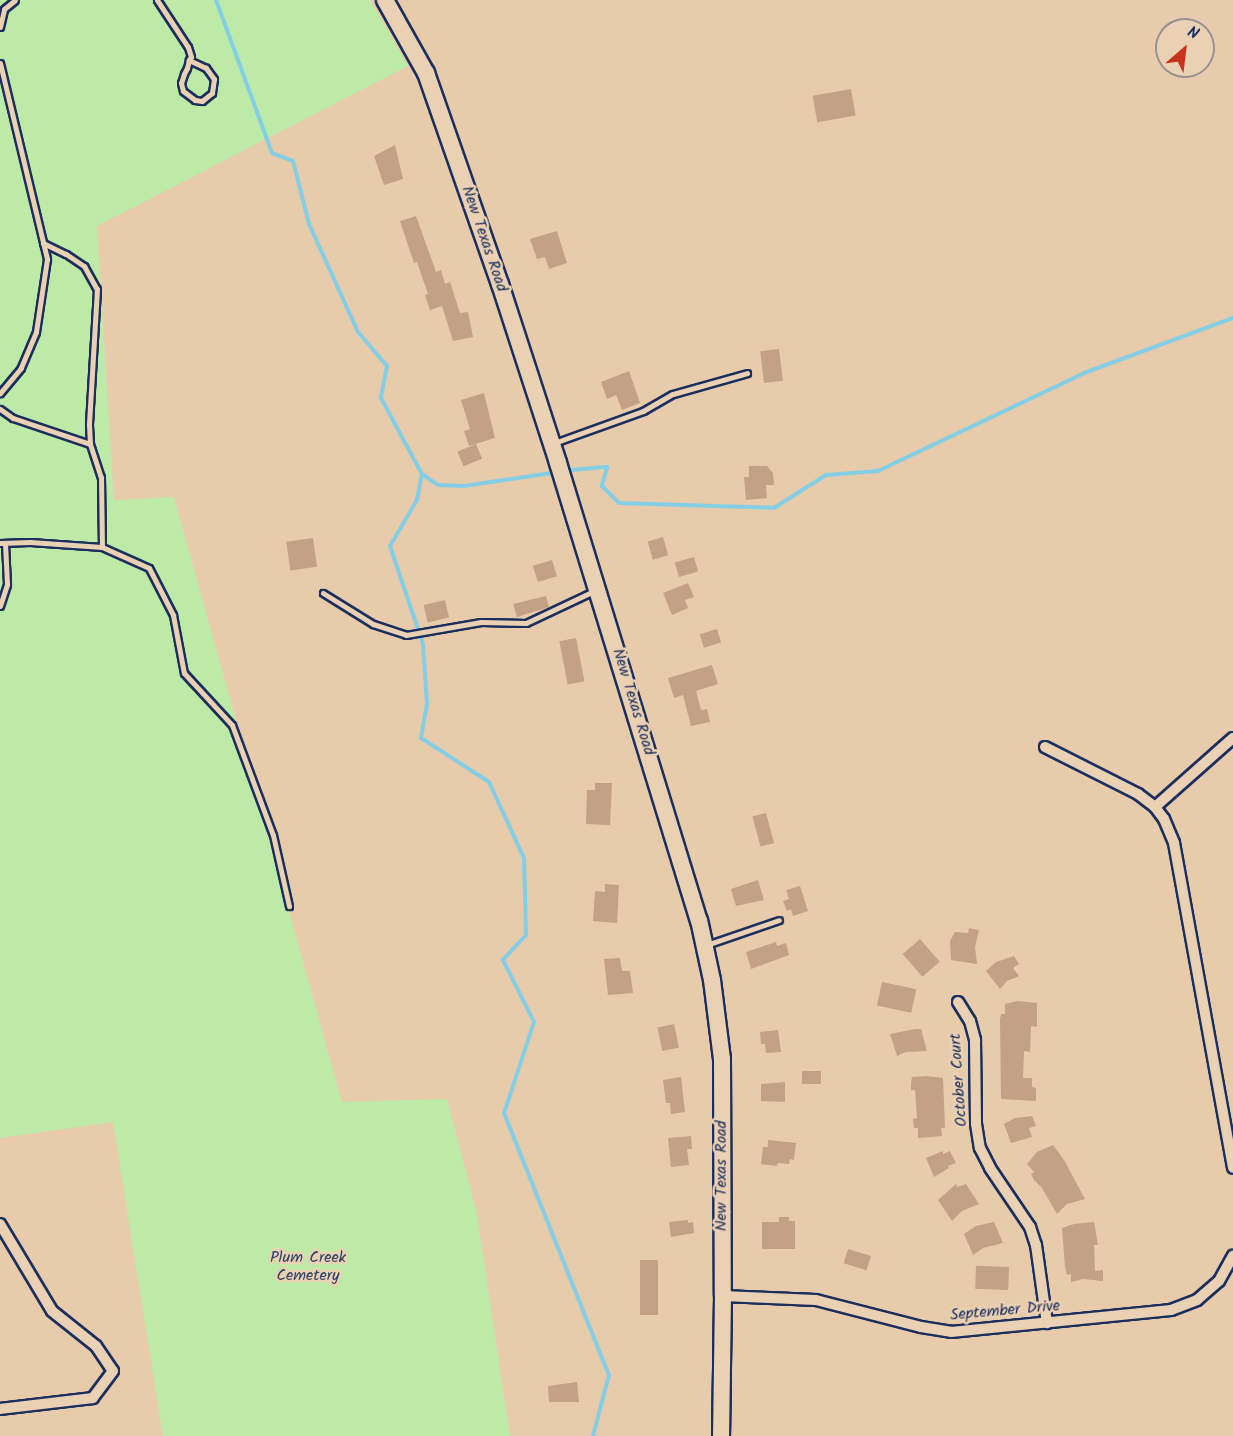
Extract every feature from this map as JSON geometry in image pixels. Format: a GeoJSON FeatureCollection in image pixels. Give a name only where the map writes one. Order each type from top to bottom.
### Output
{"type":"FeatureCollection","features":[{"type":"Feature","properties":{"kind":"main road","name":"New Texas Road"},"geometry":{"type":"LineString","coordinates":[[385,0],[426,74],[500,285],[598,589],[705,945],[722,1059],[721,1436]]}},
{"type":"Feature","properties":{"kind":"street"},"geometry":{"type":"LineString","coordinates":[[1155,807],[1233,738]]}},
{"type":"Feature","properties":{"kind":"street"},"geometry":{"type":"LineString","coordinates":[[1045,747],[1138,794],[1155,807],[1174,843],[1233,1168]]}},
{"type":"Feature","properties":{"kind":"street","name":"October Court"},"geometry":{"type":"LineString","coordinates":[[958,1002],[970,1021],[975,1040],[976,1124],[980,1148],[990,1168],[1030,1227],[1036,1245],[1047,1323]]}},
{"type":"Feature","properties":{"kind":"street"},"geometry":{"type":"LineString","coordinates":[[0,1224],[52,1311],[96,1346],[113,1371],[93,1398],[0,1409]]}},
{"type":"Feature","properties":{"kind":"street","name":"September Drive"},"geometry":{"type":"LineString","coordinates":[[723,1296],[816,1300],[921,1327],[951,1332],[1171,1310],[1197,1300],[1219,1281],[1233,1256]]}},
{"type":"Feature","properties":{"kind":"lane"},"geometry":{"type":"LineString","coordinates":[[0,27],[4,9],[15,0]]}},
{"type":"Feature","properties":{"kind":"lane"},"geometry":{"type":"LineString","coordinates":[[157,0],[188,47],[189,60],[182,82],[183,90],[195,100],[202,101],[212,93],[214,79],[206,68],[189,60]]}},
{"type":"Feature","properties":{"kind":"lane"},"geometry":{"type":"LineString","coordinates":[[0,63],[46,259],[36,332],[21,368],[0,393]]}},
{"type":"Feature","properties":{"kind":"lane"},"geometry":{"type":"LineString","coordinates":[[43,243],[84,266],[97,290],[90,444],[101,477],[102,547]]}},
{"type":"Feature","properties":{"kind":"lane"},"geometry":{"type":"LineString","coordinates":[[552,444],[644,411],[673,394],[747,373]]}},
{"type":"Feature","properties":{"kind":"lane"},"geometry":{"type":"LineString","coordinates":[[0,409],[13,418],[90,444]]}},
{"type":"Feature","properties":{"kind":"lane"},"geometry":{"type":"LineString","coordinates":[[0,606],[7,584],[2,543],[30,542],[102,547],[149,568],[173,615],[184,674],[232,725],[273,835],[289,906]]}},
{"type":"Feature","properties":{"kind":"lane"},"geometry":{"type":"LineString","coordinates":[[323,593],[374,624],[406,635],[481,622],[526,623],[598,589]]}},
{"type":"Feature","properties":{"kind":"lane"},"geometry":{"type":"LineString","coordinates":[[705,945],[779,920]]}},
{"type":"Feature","properties":{"kind":"green space","name":"Plum Creek Cemetery"},"geometry":{"type":"Polygon","coordinates":[[[0,0],[370,0],[408,66],[97,226],[114,500],[174,497],[342,1102],[447,1099],[477,1214],[510,1436],[163,1436],[113,1122],[0,1138],[0,0]]]}},
{"type":"Feature","properties":{"kind":"building"},"geometry":{"type":"Polygon","coordinates":[[[851,89],[856,116],[817,122],[813,96],[851,89]]]}},
{"type":"Feature","properties":{"kind":"building"},"geometry":{"type":"Polygon","coordinates":[[[395,145],[403,179],[384,185],[374,156],[395,145]]]}},
{"type":"Feature","properties":{"kind":"building"},"geometry":{"type":"Polygon","coordinates":[[[416,216],[436,272],[441,270],[445,284],[450,282],[460,313],[468,312],[473,337],[453,341],[442,306],[430,310],[425,295],[428,294],[417,262],[414,263],[400,221],[416,216]]]}},
{"type":"Feature","properties":{"kind":"building"},"geometry":{"type":"Polygon","coordinates":[[[557,231],[567,263],[549,269],[545,257],[537,259],[530,239],[557,231]]]}},
{"type":"Feature","properties":{"kind":"building"},"geometry":{"type":"Polygon","coordinates":[[[779,349],[783,381],[764,383],[760,351],[779,349]]]}},
{"type":"Feature","properties":{"kind":"building"},"geometry":{"type":"Polygon","coordinates":[[[629,371],[640,403],[622,410],[616,395],[607,399],[601,382],[629,371]]]}},
{"type":"Feature","properties":{"kind":"building"},"geometry":{"type":"Polygon","coordinates":[[[484,393],[495,438],[469,446],[464,431],[470,429],[461,400],[484,393]]]}},
{"type":"Feature","properties":{"kind":"building"},"geometry":{"type":"Polygon","coordinates":[[[476,444],[482,459],[463,466],[457,451],[476,444]]]}},
{"type":"Feature","properties":{"kind":"building"},"geometry":{"type":"Polygon","coordinates":[[[749,466],[767,466],[773,473],[774,485],[766,485],[767,498],[746,500],[744,477],[749,477],[749,466]]]}},
{"type":"Feature","properties":{"kind":"building"},"geometry":{"type":"Polygon","coordinates":[[[663,537],[668,555],[653,560],[648,541],[663,537]]]}},
{"type":"Feature","properties":{"kind":"building"},"geometry":{"type":"Polygon","coordinates":[[[313,538],[317,567],[290,570],[286,542],[313,538]]]}},
{"type":"Feature","properties":{"kind":"building"},"geometry":{"type":"Polygon","coordinates":[[[694,557],[698,571],[679,577],[675,563],[694,557]]]}},
{"type":"Feature","properties":{"kind":"building"},"geometry":{"type":"Polygon","coordinates":[[[552,560],[557,576],[538,582],[533,566],[552,560]]]}},
{"type":"Feature","properties":{"kind":"building"},"geometry":{"type":"Polygon","coordinates":[[[688,583],[694,597],[685,600],[688,608],[672,615],[663,593],[688,583]]]}},
{"type":"Feature","properties":{"kind":"building"},"geometry":{"type":"Polygon","coordinates":[[[546,596],[549,607],[517,617],[513,604],[546,596]]]}},
{"type":"Feature","properties":{"kind":"building"},"geometry":{"type":"Polygon","coordinates":[[[445,600],[449,618],[428,622],[424,605],[445,600]]]}},
{"type":"Feature","properties":{"kind":"building"},"geometry":{"type":"Polygon","coordinates":[[[717,629],[721,642],[704,648],[700,634],[717,629]]]}},
{"type":"Feature","properties":{"kind":"building"},"geometry":{"type":"Polygon","coordinates":[[[576,638],[584,681],[568,684],[559,641],[576,638]]]}},
{"type":"Feature","properties":{"kind":"building"},"geometry":{"type":"Polygon","coordinates":[[[712,665],[718,684],[696,691],[701,710],[707,709],[710,722],[691,726],[683,695],[674,698],[668,678],[712,665]]]}},
{"type":"Feature","properties":{"kind":"building"},"geometry":{"type":"Polygon","coordinates":[[[595,783],[612,783],[610,825],[586,824],[587,790],[595,790],[595,783]]]}},
{"type":"Feature","properties":{"kind":"building"},"geometry":{"type":"Polygon","coordinates":[[[766,813],[774,843],[761,847],[752,817],[766,813]]]}},
{"type":"Feature","properties":{"kind":"building"},"geometry":{"type":"Polygon","coordinates":[[[758,880],[764,900],[736,906],[731,889],[758,880]]]}},
{"type":"Feature","properties":{"kind":"building"},"geometry":{"type":"Polygon","coordinates":[[[605,884],[619,885],[617,923],[593,921],[595,891],[605,892],[605,884]]]}},
{"type":"Feature","properties":{"kind":"building"},"geometry":{"type":"Polygon","coordinates":[[[800,886],[808,911],[793,916],[791,909],[787,911],[783,901],[789,899],[786,890],[800,886]]]}},
{"type":"Feature","properties":{"kind":"building"},"geometry":{"type":"Polygon","coordinates":[[[969,928],[979,930],[975,947],[977,964],[951,960],[950,941],[955,932],[968,933],[969,928]]]}},
{"type":"Feature","properties":{"kind":"building"},"geometry":{"type":"Polygon","coordinates":[[[920,939],[940,962],[922,977],[903,954],[920,939]]]}},
{"type":"Feature","properties":{"kind":"building"},"geometry":{"type":"Polygon","coordinates":[[[776,942],[777,946],[786,943],[789,955],[751,969],[746,952],[776,942]]]}},
{"type":"Feature","properties":{"kind":"building"},"geometry":{"type":"Polygon","coordinates":[[[1014,956],[1019,964],[1013,968],[1019,976],[1007,981],[1000,989],[986,971],[996,962],[1014,956]]]}},
{"type":"Feature","properties":{"kind":"building"},"geometry":{"type":"Polygon","coordinates":[[[620,958],[622,971],[630,971],[633,993],[608,995],[604,959],[620,958]]]}},
{"type":"Feature","properties":{"kind":"building"},"geometry":{"type":"Polygon","coordinates":[[[882,982],[916,989],[911,1013],[877,1005],[882,982]]]}},
{"type":"Feature","properties":{"kind":"building"},"geometry":{"type":"Polygon","coordinates":[[[1017,1001],[1037,1003],[1037,1027],[1031,1026],[1030,1052],[1024,1051],[1023,1078],[1032,1078],[1032,1087],[1036,1088],[1036,1101],[1001,1099],[1000,1019],[1001,1014],[1005,1014],[1005,1004],[1017,1001]]]}},
{"type":"Feature","properties":{"kind":"building"},"geometry":{"type":"Polygon","coordinates":[[[674,1024],[679,1047],[662,1051],[657,1028],[674,1024]]]}},
{"type":"Feature","properties":{"kind":"building"},"geometry":{"type":"Polygon","coordinates":[[[921,1029],[927,1051],[906,1052],[897,1056],[890,1034],[921,1029]]]}},
{"type":"Feature","properties":{"kind":"building"},"geometry":{"type":"Polygon","coordinates":[[[778,1030],[781,1052],[766,1053],[765,1044],[761,1044],[760,1032],[778,1030]]]}},
{"type":"Feature","properties":{"kind":"building"},"geometry":{"type":"Polygon","coordinates":[[[802,1071],[821,1071],[821,1084],[802,1084],[802,1071]]]}},
{"type":"Feature","properties":{"kind":"building"},"geometry":{"type":"Polygon","coordinates":[[[681,1077],[685,1112],[671,1114],[670,1103],[666,1103],[663,1080],[681,1077]]]}},
{"type":"Feature","properties":{"kind":"building"},"geometry":{"type":"Polygon","coordinates":[[[912,1077],[943,1078],[945,1128],[941,1128],[942,1136],[918,1138],[918,1128],[914,1128],[913,1119],[917,1118],[915,1090],[911,1090],[911,1083],[912,1077]]]}},
{"type":"Feature","properties":{"kind":"building"},"geometry":{"type":"Polygon","coordinates":[[[785,1082],[785,1102],[761,1101],[761,1084],[785,1082]]]}},
{"type":"Feature","properties":{"kind":"building"},"geometry":{"type":"Polygon","coordinates":[[[1032,1116],[1036,1126],[1029,1128],[1032,1137],[1011,1143],[1004,1124],[1015,1118],[1032,1116]]]}},
{"type":"Feature","properties":{"kind":"building"},"geometry":{"type":"Polygon","coordinates":[[[691,1136],[692,1149],[687,1149],[689,1165],[671,1167],[668,1138],[691,1136]]]}},
{"type":"Feature","properties":{"kind":"building"},"geometry":{"type":"Polygon","coordinates":[[[768,1140],[796,1143],[794,1160],[790,1159],[789,1164],[778,1163],[777,1166],[761,1164],[763,1147],[768,1147],[768,1140]]]}},
{"type":"Feature","properties":{"kind":"building"},"geometry":{"type":"Polygon","coordinates":[[[1053,1145],[1064,1160],[1085,1199],[1067,1204],[1057,1214],[1042,1188],[1034,1180],[1031,1174],[1034,1172],[1027,1164],[1037,1152],[1053,1145]]]}},
{"type":"Feature","properties":{"kind":"building"},"geometry":{"type":"Polygon","coordinates":[[[943,1151],[943,1154],[950,1151],[956,1163],[934,1177],[926,1158],[943,1151]]]}},
{"type":"Feature","properties":{"kind":"building"},"geometry":{"type":"Polygon","coordinates":[[[956,1184],[957,1187],[966,1184],[979,1204],[962,1211],[952,1221],[938,1200],[956,1184]]]}},
{"type":"Feature","properties":{"kind":"building"},"geometry":{"type":"Polygon","coordinates":[[[779,1217],[789,1217],[789,1221],[795,1221],[795,1249],[762,1249],[762,1222],[779,1222],[779,1217]]]}},
{"type":"Feature","properties":{"kind":"building"},"geometry":{"type":"Polygon","coordinates":[[[688,1220],[688,1223],[693,1222],[694,1233],[671,1237],[669,1222],[688,1220]]]}},
{"type":"Feature","properties":{"kind":"building"},"geometry":{"type":"Polygon","coordinates":[[[994,1222],[1003,1243],[983,1248],[973,1255],[964,1234],[976,1226],[994,1222]]]}},
{"type":"Feature","properties":{"kind":"building"},"geometry":{"type":"Polygon","coordinates":[[[1094,1222],[1098,1245],[1094,1245],[1095,1271],[1103,1270],[1103,1281],[1083,1279],[1071,1282],[1071,1274],[1067,1275],[1065,1267],[1062,1228],[1094,1222]]]}},
{"type":"Feature","properties":{"kind":"building"},"geometry":{"type":"Polygon","coordinates":[[[848,1249],[871,1256],[867,1270],[844,1263],[848,1249]]]}},
{"type":"Feature","properties":{"kind":"building"},"geometry":{"type":"Polygon","coordinates":[[[640,1260],[658,1260],[658,1315],[640,1315],[640,1260]]]}},
{"type":"Feature","properties":{"kind":"building"},"geometry":{"type":"Polygon","coordinates":[[[976,1266],[1009,1267],[1008,1290],[975,1289],[976,1266]]]}},
{"type":"Feature","properties":{"kind":"building"},"geometry":{"type":"Polygon","coordinates":[[[577,1382],[579,1402],[549,1402],[548,1386],[577,1382]]]}},
{"type":"Feature","properties":{"kind":"waterway"},"geometry":{"type":"LineString","coordinates":[[216,0],[272,153],[293,161],[309,224],[358,332],[387,366],[381,398],[422,474],[438,485],[464,486],[551,473]]}},
{"type":"Feature","properties":{"kind":"waterway"},"geometry":{"type":"LineString","coordinates":[[571,470],[607,467],[602,486],[619,503],[774,508],[826,475],[878,471],[1084,373],[1233,318]]}},
{"type":"Feature","properties":{"kind":"waterway"},"geometry":{"type":"LineString","coordinates":[[422,474],[417,500],[390,546],[423,644],[427,704],[421,738],[489,782],[524,858],[526,935],[503,960],[534,1022],[504,1113],[609,1375],[593,1436]]}}]}
